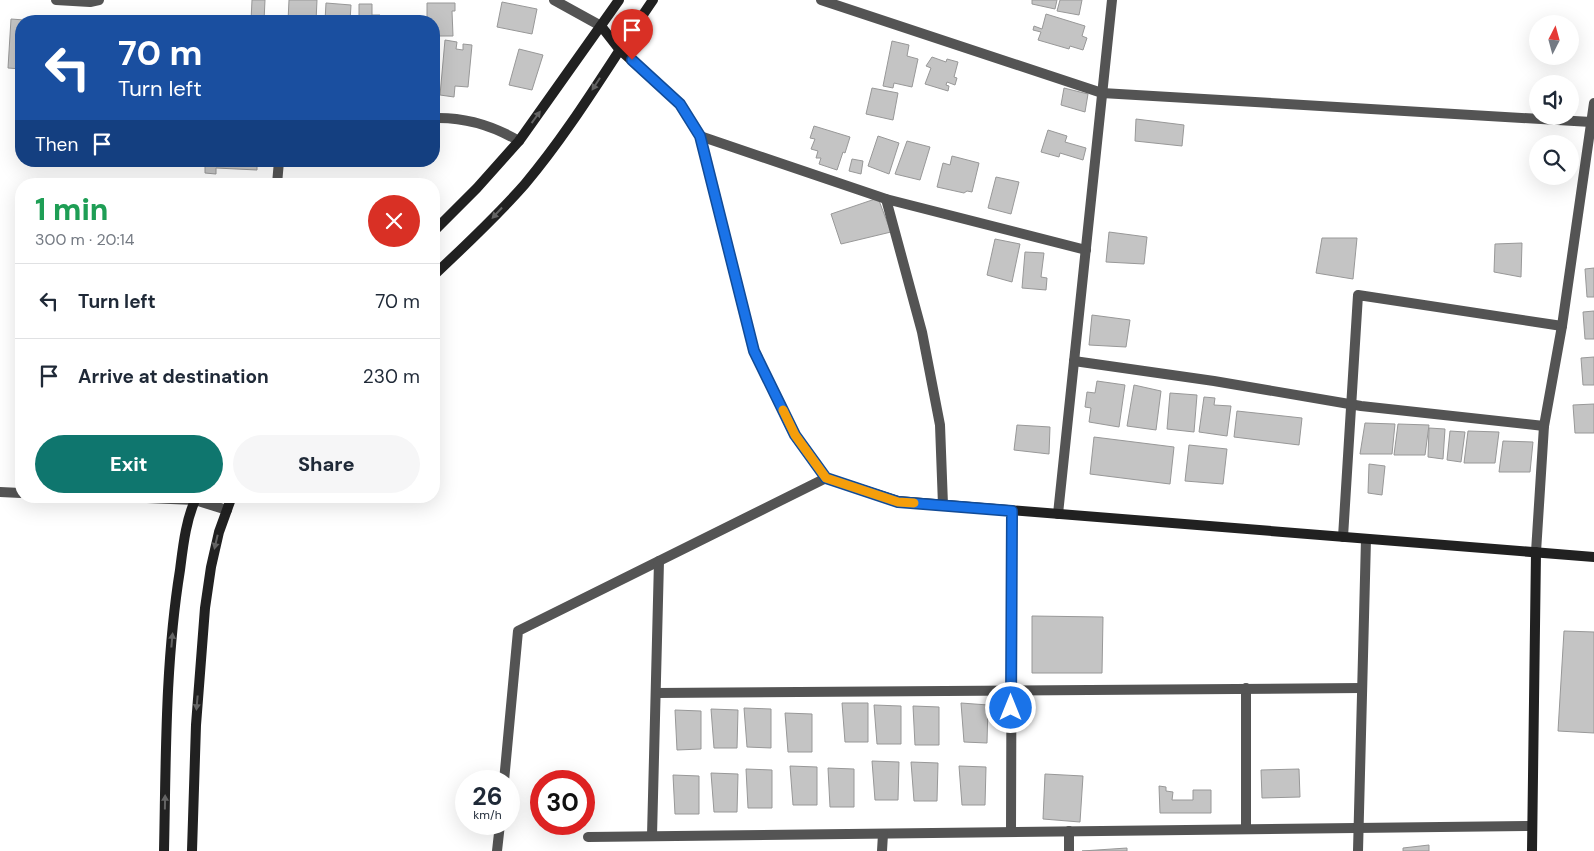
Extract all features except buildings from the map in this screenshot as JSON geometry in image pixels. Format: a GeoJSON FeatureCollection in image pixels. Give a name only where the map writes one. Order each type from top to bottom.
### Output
{"type":"FeatureCollection","features":[{"type":"Feature","properties":{"kind":"street"},"geometry":{"type":"LineString","coordinates":[[56,0],[90,2],[99,0]]}},
{"type":"Feature","properties":{"kind":"street"},"geometry":{"type":"LineString","coordinates":[[554,0],[601,26],[620,49],[680,104],[700,136],[754,351],[795,435],[826,478],[898,502],[1594,556]]}},
{"type":"Feature","properties":{"kind":"street"},"geometry":{"type":"LineString","coordinates":[[440,226],[519,141],[619,0]]}},
{"type":"Feature","properties":{"kind":"street"},"geometry":{"type":"LineString","coordinates":[[440,269],[473,238],[524,184],[578,112],[653,0]]}},
{"type":"Feature","properties":{"kind":"street"},"geometry":{"type":"LineString","coordinates":[[821,0],[1102,93],[1591,122]]}},
{"type":"Feature","properties":{"kind":"street"},"geometry":{"type":"LineString","coordinates":[[1058,514],[1112,0]]}},
{"type":"Feature","properties":{"kind":"street"},"geometry":{"type":"LineString","coordinates":[[1532,851],[1536,552],[1544,426],[1562,326],[1594,103]]}},
{"type":"Feature","properties":{"kind":"street"},"geometry":{"type":"LineString","coordinates":[[440,118],[477,122],[500,130],[519,141]]}},
{"type":"Feature","properties":{"kind":"street"},"geometry":{"type":"LineString","coordinates":[[700,136],[886,199],[1086,250]]}},
{"type":"Feature","properties":{"kind":"street"},"geometry":{"type":"LineString","coordinates":[[886,199],[922,332],[940,425],[943,505]]}},
{"type":"Feature","properties":{"kind":"street"},"geometry":{"type":"LineString","coordinates":[[1343,537],[1358,295],[1562,326]]}},
{"type":"Feature","properties":{"kind":"street"},"geometry":{"type":"LineString","coordinates":[[1074,361],[1214,381],[1351,404],[1544,426]]}},
{"type":"Feature","properties":{"kind":"street"},"geometry":{"type":"LineString","coordinates":[[505,770],[518,631],[826,478]]}},
{"type":"Feature","properties":{"kind":"street"},"geometry":{"type":"LineString","coordinates":[[0,492],[15,493]]}},
{"type":"Feature","properties":{"kind":"street"},"geometry":{"type":"LineString","coordinates":[[164,851],[166,757],[176,592],[184,540],[195,503]]}},
{"type":"Feature","properties":{"kind":"street"},"geometry":{"type":"LineString","coordinates":[[209,503],[227,510]]}},
{"type":"Feature","properties":{"kind":"street"},"geometry":{"type":"LineString","coordinates":[[192,851],[196,725],[205,608],[217,541],[230,503]]}},
{"type":"Feature","properties":{"kind":"street"},"geometry":{"type":"LineString","coordinates":[[1011,832],[1012,511]]}},
{"type":"Feature","properties":{"kind":"street"},"geometry":{"type":"LineString","coordinates":[[1358,851],[1366,538]]}},
{"type":"Feature","properties":{"kind":"street"},"geometry":{"type":"LineString","coordinates":[[652,836],[659,561]]}},
{"type":"Feature","properties":{"kind":"street"},"geometry":{"type":"LineString","coordinates":[[1246,688],[1246,829]]}},
{"type":"Feature","properties":{"kind":"street"},"geometry":{"type":"LineString","coordinates":[[656,693],[1362,688]]}},
{"type":"Feature","properties":{"kind":"street"},"geometry":{"type":"LineString","coordinates":[[588,837],[1532,826]]}},
{"type":"Feature","properties":{"kind":"street"},"geometry":{"type":"LineString","coordinates":[[1069,832],[1069,851]]}},
{"type":"Feature","properties":{"kind":"street"},"geometry":{"type":"LineString","coordinates":[[882,851],[883,834]]}},
{"type":"Feature","properties":{"kind":"street"},"geometry":{"type":"LineString","coordinates":[[497,851],[499,835]]}},
{"type":"Feature","properties":{"kind":"slow traffic"},"geometry":{"type":"LineString","coordinates":[[783,410],[795,435],[826,478],[898,502],[914,503]]}},
{"type":"Feature","properties":{"kind":"route"},"geometry":{"type":"LineString","coordinates":[[632,60],[680,104],[700,136],[754,351],[795,435],[826,478],[898,502],[1012,511],[1011,708]]}}]}
